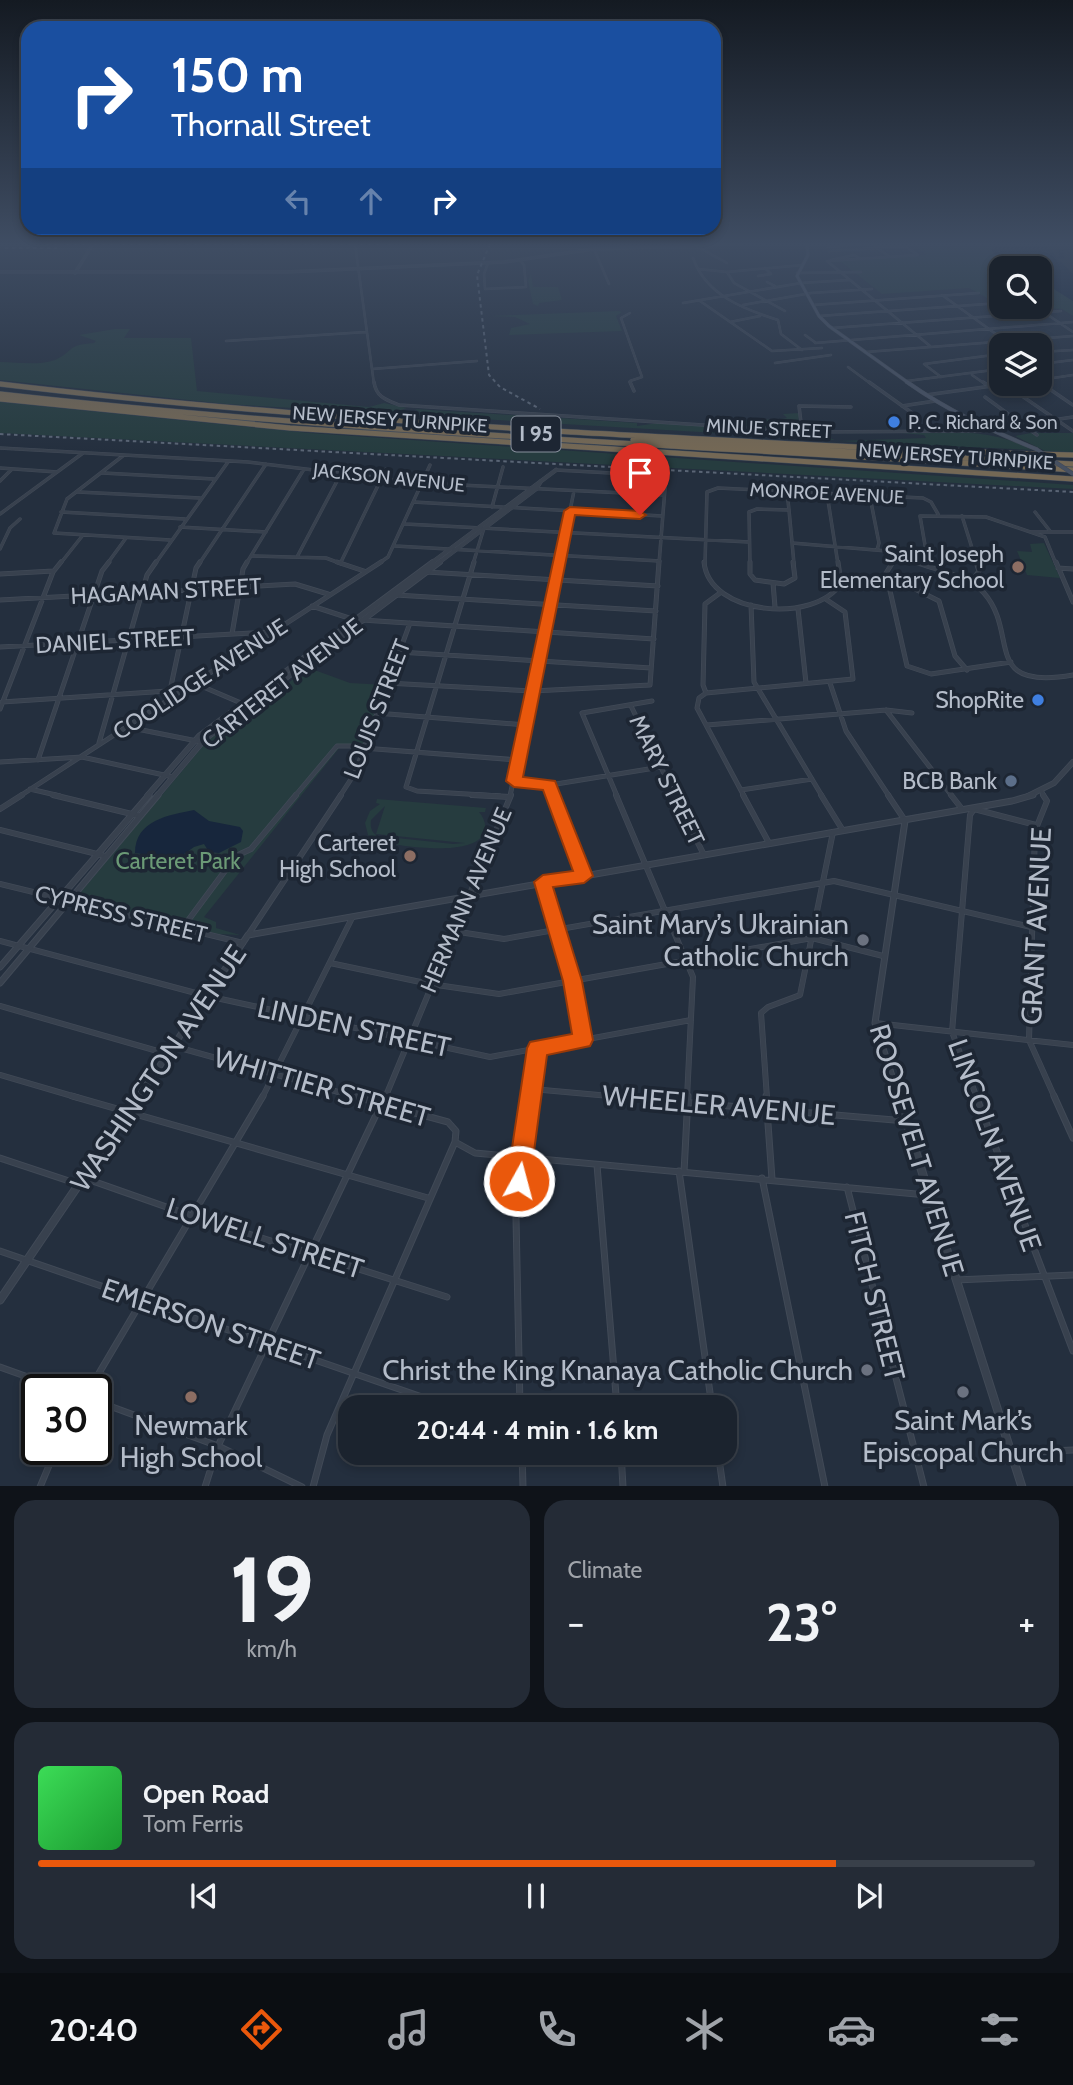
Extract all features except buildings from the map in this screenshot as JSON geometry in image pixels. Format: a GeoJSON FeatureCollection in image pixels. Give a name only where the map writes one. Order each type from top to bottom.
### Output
{"type":"FeatureCollection","features":[{"type":"Feature","properties":{"kind":"highway","name":"NEW JERSEY TURNPIKE"},"geometry":{"type":"LineString","coordinates":[[0,391],[353,418],[624,435],[1073,455]]}},
{"type":"Feature","properties":{"kind":"highway","name":"NEW JERSEY TURNPIKE"},"geometry":{"type":"LineString","coordinates":[[0,391],[153,411],[345,426],[943,462],[1073,476]]}},
{"type":"Feature","properties":{"kind":"highway","name":"NEW JERSEY TURNPIKE"},"geometry":{"type":"LineString","coordinates":[[0,391],[323,421],[1073,464]]}},
{"type":"Feature","properties":{"kind":"highway","name":"NEW JERSEY TURNPIKE"},"geometry":{"type":"LineString","coordinates":[[0,391],[290,428],[955,472],[1073,476]]}},
{"type":"Feature","properties":{"kind":"main road"},"geometry":{"type":"LineString","coordinates":[[818,313],[848,340],[935,401],[988,429],[1036,449],[1073,476]]}},
{"type":"Feature","properties":{"kind":"street"},"geometry":{"type":"LineString","coordinates":[[363,313],[372,369],[477,361]]}},
{"type":"Feature","properties":{"kind":"street"},"geometry":{"type":"LineString","coordinates":[[629,313],[621,318],[642,377],[630,381],[634,391]]}},
{"type":"Feature","properties":{"kind":"street"},"geometry":{"type":"LineString","coordinates":[[717,313],[772,351],[822,348]]}},
{"type":"Feature","properties":{"kind":"street"},"geometry":{"type":"LineString","coordinates":[[755,313],[780,322],[781,334],[802,351]]}},
{"type":"Feature","properties":{"kind":"street"},"geometry":{"type":"LineString","coordinates":[[819,316],[865,313]]}},
{"type":"Feature","properties":{"kind":"street"},"geometry":{"type":"LineString","coordinates":[[890,313],[931,347]]}},
{"type":"Feature","properties":{"kind":"street"},"geometry":{"type":"LineString","coordinates":[[968,313],[995,333]]}},
{"type":"Feature","properties":{"kind":"street"},"geometry":{"type":"LineString","coordinates":[[730,322],[760,316]]}},
{"type":"Feature","properties":{"kind":"street"},"geometry":{"type":"LineString","coordinates":[[832,328],[989,316]]}},
{"type":"Feature","properties":{"kind":"street"},"geometry":{"type":"LineString","coordinates":[[1052,318],[1073,334]]}},
{"type":"Feature","properties":{"kind":"street"},"geometry":{"type":"LineString","coordinates":[[815,343],[1073,322]]}},
{"type":"Feature","properties":{"kind":"street"},"geometry":{"type":"LineString","coordinates":[[226,341],[366,332]]}},
{"type":"Feature","properties":{"kind":"street"},"geometry":{"type":"LineString","coordinates":[[1052,336],[1073,334]]}},
{"type":"Feature","properties":{"kind":"street"},"geometry":{"type":"LineString","coordinates":[[775,363],[831,355],[805,335]]}},
{"type":"Feature","properties":{"kind":"street"},"geometry":{"type":"LineString","coordinates":[[866,352],[989,342]]}},
{"type":"Feature","properties":{"kind":"street"},"geometry":{"type":"LineString","coordinates":[[1052,351],[1073,349]]}},
{"type":"Feature","properties":{"kind":"street"},"geometry":{"type":"LineString","coordinates":[[941,377],[924,364],[989,356]]}},
{"type":"Feature","properties":{"kind":"street"},"geometry":{"type":"LineString","coordinates":[[1052,363],[1073,360]]}},
{"type":"Feature","properties":{"kind":"street"},"geometry":{"type":"LineString","coordinates":[[848,367],[915,415]]}},
{"type":"Feature","properties":{"kind":"street","name":"MINUE STREET"},"geometry":{"type":"LineString","coordinates":[[372,369],[378,395],[399,405],[802,431],[988,429],[1073,417]]}},
{"type":"Feature","properties":{"kind":"street"},"geometry":{"type":"LineString","coordinates":[[907,382],[989,371]]}},
{"type":"Feature","properties":{"kind":"street"},"geometry":{"type":"LineString","coordinates":[[970,373],[989,386]]}},
{"type":"Feature","properties":{"kind":"street"},"geometry":{"type":"LineString","coordinates":[[1052,378],[1073,375]]}},
{"type":"Feature","properties":{"kind":"street"},"geometry":{"type":"LineString","coordinates":[[926,395],[989,387]]}},
{"type":"Feature","properties":{"kind":"street"},"geometry":{"type":"LineString","coordinates":[[1052,391],[1073,405]]}},
{"type":"Feature","properties":{"kind":"street"},"geometry":{"type":"LineString","coordinates":[[1022,396],[1073,431]]}},
{"type":"Feature","properties":{"kind":"street"},"geometry":{"type":"LineString","coordinates":[[985,397],[1037,435]]}},
{"type":"Feature","properties":{"kind":"street"},"geometry":{"type":"LineString","coordinates":[[902,406],[935,401]]}},
{"type":"Feature","properties":{"kind":"street"},"geometry":{"type":"LineString","coordinates":[[802,431],[800,405],[851,407]]}},
{"type":"Feature","properties":{"kind":"street","name":"JACKSON AVENUE"},"geometry":{"type":"LineString","coordinates":[[0,448],[266,464],[421,483],[664,495]]}},
{"type":"Feature","properties":{"kind":"street"},"geometry":{"type":"LineString","coordinates":[[0,514],[84,453]]}},
{"type":"Feature","properties":{"kind":"street"},"geometry":{"type":"LineString","coordinates":[[124,455],[67,499],[54,533],[170,540]]}},
{"type":"Feature","properties":{"kind":"street"},"geometry":{"type":"LineString","coordinates":[[99,745],[150,568],[228,461]]}},
{"type":"Feature","properties":{"kind":"street"},"geometry":{"type":"LineString","coordinates":[[168,700],[196,568],[266,464]]}},
{"type":"Feature","properties":{"kind":"street"},"geometry":{"type":"LineString","coordinates":[[430,464],[395,546],[660,561]]}},
{"type":"Feature","properties":{"kind":"street"},"geometry":{"type":"LineString","coordinates":[[297,557],[345,466]]}},
{"type":"Feature","properties":{"kind":"street"},"geometry":{"type":"LineString","coordinates":[[492,507],[502,467]]}},
{"type":"Feature","properties":{"kind":"street"},"geometry":{"type":"LineString","coordinates":[[0,468],[57,472]]}},
{"type":"Feature","properties":{"kind":"street"},"geometry":{"type":"LineString","coordinates":[[0,481],[12,469]]}},
{"type":"Feature","properties":{"kind":"street"},"geometry":{"type":"LineString","coordinates":[[232,634],[243,569],[304,469]]}},
{"type":"Feature","properties":{"kind":"street"},"geometry":{"type":"LineString","coordinates":[[341,562],[386,469]]}},
{"type":"Feature","properties":{"kind":"street"},"geometry":{"type":"LineString","coordinates":[[387,682],[533,691],[650,685],[666,476],[556,470]]}},
{"type":"Feature","properties":{"kind":"street","name":"CARTERET AVENUE"},"geometry":{"type":"LineString","coordinates":[[0,967],[194,740],[417,571],[556,470]]}},
{"type":"Feature","properties":{"kind":"street"},"geometry":{"type":"LineString","coordinates":[[101,473],[215,479]]}},
{"type":"Feature","properties":{"kind":"street","name":"CARTERET AVENUE"},"geometry":{"type":"LineString","coordinates":[[0,983],[202,742],[536,489],[541,481]]}},
{"type":"Feature","properties":{"kind":"street","name":"MONROE AVENUE"},"geometry":{"type":"LineString","coordinates":[[706,540],[708,491],[718,488],[925,498],[938,514]]}},
{"type":"Feature","properties":{"kind":"street","name":"HERMANN AVENUE"},"geometry":{"type":"LineString","coordinates":[[205,1486],[218,1446],[382,1104],[466,895],[510,797],[574,491]]}},
{"type":"Feature","properties":{"kind":"street"},"geometry":{"type":"LineString","coordinates":[[76,492],[201,498]]}},
{"type":"Feature","properties":{"kind":"street"},"geometry":{"type":"LineString","coordinates":[[788,492],[796,578],[788,583],[756,581],[751,576],[750,511],[789,510]]}},
{"type":"Feature","properties":{"kind":"street"},"geometry":{"type":"LineString","coordinates":[[706,540],[706,577],[720,593],[751,605],[775,607],[798,608],[827,600],[840,586],[827,494]]}},
{"type":"Feature","properties":{"kind":"street"},"geometry":{"type":"LineString","coordinates":[[870,496],[879,543],[877,550]]}},
{"type":"Feature","properties":{"kind":"street"},"geometry":{"type":"LineString","coordinates":[[413,502],[663,516]]}},
{"type":"Feature","properties":{"kind":"street"},"geometry":{"type":"LineString","coordinates":[[61,512],[185,520]]}},
{"type":"Feature","properties":{"kind":"street"},"geometry":{"type":"LineString","coordinates":[[1035,512],[1050,531]]}},
{"type":"Feature","properties":{"kind":"street"},"geometry":{"type":"LineString","coordinates":[[917,561],[926,549],[919,516],[938,514],[989,518],[1045,537],[1073,602]]}},
{"type":"Feature","properties":{"kind":"street"},"geometry":{"type":"LineString","coordinates":[[962,516],[979,571],[970,583]]}},
{"type":"Feature","properties":{"kind":"street"},"geometry":{"type":"LineString","coordinates":[[0,549],[10,528],[20,519]]}},
{"type":"Feature","properties":{"kind":"street"},"geometry":{"type":"LineString","coordinates":[[404,524],[749,542]]}},
{"type":"Feature","properties":{"kind":"street"},"geometry":{"type":"LineString","coordinates":[[180,527],[266,532]]}},
{"type":"Feature","properties":{"kind":"street"},"geometry":{"type":"LineString","coordinates":[[484,528],[406,787],[417,791],[510,797]]}},
{"type":"Feature","properties":{"kind":"street"},"geometry":{"type":"LineString","coordinates":[[1030,533],[1073,532]]}},
{"type":"Feature","properties":{"kind":"street"},"geometry":{"type":"LineString","coordinates":[[0,709],[53,571],[83,535]]}},
{"type":"Feature","properties":{"kind":"street"},"geometry":{"type":"LineString","coordinates":[[37,760],[102,571],[127,538]]}},
{"type":"Feature","properties":{"kind":"street"},"geometry":{"type":"LineString","coordinates":[[792,543],[898,554],[970,583],[987,595],[1011,662],[1023,673],[1036,678],[1073,676]]}},
{"type":"Feature","properties":{"kind":"street","name":"COOLIDGE AVENUE"},"geometry":{"type":"LineString","coordinates":[[0,809],[388,557],[395,546]]}},
{"type":"Feature","properties":{"kind":"street"},"geometry":{"type":"LineString","coordinates":[[898,554],[887,568],[887,581],[906,665],[927,674],[1011,662]]}},
{"type":"Feature","properties":{"kind":"street"},"geometry":{"type":"LineString","coordinates":[[253,556],[341,562],[365,572]]}},
{"type":"Feature","properties":{"kind":"street"},"geometry":{"type":"LineString","coordinates":[[1058,568],[1073,569]]}},
{"type":"Feature","properties":{"kind":"street"},"geometry":{"type":"LineString","coordinates":[[0,574],[53,571]]}},
{"type":"Feature","properties":{"kind":"street"},"geometry":{"type":"LineString","coordinates":[[417,571],[658,586]]}},
{"type":"Feature","properties":{"kind":"street"},"geometry":{"type":"LineString","coordinates":[[887,581],[905,584],[939,601],[954,654],[967,670]]}},
{"type":"Feature","properties":{"kind":"street"},"geometry":{"type":"LineString","coordinates":[[774,583],[775,607]]}},
{"type":"Feature","properties":{"kind":"street","name":"HAGAMAN STREET"},"geometry":{"type":"LineString","coordinates":[[0,600],[295,584],[329,595]]}},
{"type":"Feature","properties":{"kind":"street"},"geometry":{"type":"LineString","coordinates":[[706,693],[703,685],[705,604],[720,593]]}},
{"type":"Feature","properties":{"kind":"street"},"geometry":{"type":"LineString","coordinates":[[387,594],[656,611]]}},
{"type":"Feature","properties":{"kind":"street"},"geometry":{"type":"LineString","coordinates":[[769,844],[697,704],[706,693],[853,680],[845,612],[827,600]]}},
{"type":"Feature","properties":{"kind":"street"},"geometry":{"type":"LineString","coordinates":[[751,605],[754,680],[843,831]]}},
{"type":"Feature","properties":{"kind":"street"},"geometry":{"type":"LineString","coordinates":[[312,606],[353,620],[654,639]]}},
{"type":"Feature","properties":{"kind":"street"},"geometry":{"type":"LineString","coordinates":[[798,608],[806,683]]}},
{"type":"Feature","properties":{"kind":"street","name":"LOUIS STREET"},"geometry":{"type":"LineString","coordinates":[[248,935],[350,782],[410,623]]}},
{"type":"Feature","properties":{"kind":"street","name":"DANIEL STREET"},"geometry":{"type":"LineString","coordinates":[[0,647],[273,632]]}},
{"type":"Feature","properties":{"kind":"street"},"geometry":{"type":"LineString","coordinates":[[327,639],[333,642]]}},
{"type":"Feature","properties":{"kind":"street"},"geometry":{"type":"LineString","coordinates":[[399,652],[651,668]]}},
{"type":"Feature","properties":{"kind":"street"},"geometry":{"type":"LineString","coordinates":[[277,676],[284,679]]}},
{"type":"Feature","properties":{"kind":"street"},"geometry":{"type":"LineString","coordinates":[[829,682],[846,731],[905,821],[974,809],[1042,792],[1059,781],[1073,762]]}},
{"type":"Feature","properties":{"kind":"street"},"geometry":{"type":"LineString","coordinates":[[194,683],[248,706]]}},
{"type":"Feature","properties":{"kind":"street"},"geometry":{"type":"LineString","coordinates":[[1,702],[183,690]]}},
{"type":"Feature","properties":{"kind":"street"},"geometry":{"type":"LineString","coordinates":[[652,702],[582,713],[694,977],[682,1171],[710,1395]]}},
{"type":"Feature","properties":{"kind":"street","name":"MARY STREET"},"geometry":{"type":"LineString","coordinates":[[631,705],[704,855]]}},
{"type":"Feature","properties":{"kind":"street"},"geometry":{"type":"LineString","coordinates":[[707,725],[886,710],[912,712]]}},
{"type":"Feature","properties":{"kind":"street"},"geometry":{"type":"LineString","coordinates":[[886,710],[963,811]]}},
{"type":"Feature","properties":{"kind":"street"},"geometry":{"type":"LineString","coordinates":[[376,713],[526,725]]}},
{"type":"Feature","properties":{"kind":"street"},"geometry":{"type":"LineString","coordinates":[[127,727],[202,742]]}},
{"type":"Feature","properties":{"kind":"street"},"geometry":{"type":"LineString","coordinates":[[181,930],[236,856],[251,849],[337,746],[518,760]]}},
{"type":"Feature","properties":{"kind":"street"},"geometry":{"type":"LineString","coordinates":[[0,762],[82,757],[173,777]]}},
{"type":"Feature","properties":{"kind":"street"},"geometry":{"type":"LineString","coordinates":[[514,781],[550,785],[661,767]]}},
{"type":"Feature","properties":{"kind":"street"},"geometry":{"type":"LineString","coordinates":[[741,790],[812,779]]}},
{"type":"Feature","properties":{"kind":"street"},"geometry":{"type":"LineString","coordinates":[[550,785],[584,876]]}},
{"type":"Feature","properties":{"kind":"street"},"geometry":{"type":"LineString","coordinates":[[30,789],[140,816]]}},
{"type":"Feature","properties":{"kind":"street","name":"GRANT AVENUE"},"geometry":{"type":"LineString","coordinates":[[1042,792],[1046,807],[1036,825],[1031,926],[1030,1040],[1073,1138]]}},
{"type":"Feature","properties":{"kind":"street"},"geometry":{"type":"LineString","coordinates":[[974,809],[1036,825]]}},
{"type":"Feature","properties":{"kind":"street","name":"LINCOLN AVENUE"},"geometry":{"type":"LineString","coordinates":[[974,809],[970,815],[952,1032],[1073,1351]]}},
{"type":"Feature","properties":{"kind":"street","name":"WASHINGTON AVENUE"},"geometry":{"type":"LineString","coordinates":[[0,1300],[248,935],[353,914],[905,821]]}},
{"type":"Feature","properties":{"kind":"street","name":"ROOSEVELT AVENUE"},"geometry":{"type":"LineString","coordinates":[[905,821],[892,894],[876,1023],[1022,1486]]}},
{"type":"Feature","properties":{"kind":"street"},"geometry":{"type":"LineString","coordinates":[[0,830],[105,856]]}},
{"type":"Feature","properties":{"kind":"street"},"geometry":{"type":"LineString","coordinates":[[772,1179],[761,1013],[768,1007],[800,995],[833,832]]}},
{"type":"Feature","properties":{"kind":"street"},"geometry":{"type":"LineString","coordinates":[[543,882],[572,981],[583,1040]]}},
{"type":"Feature","properties":{"kind":"street"},"geometry":{"type":"LineString","coordinates":[[452,930],[493,940],[824,882],[892,894],[1031,926]]}},
{"type":"Feature","properties":{"kind":"street","name":"CYPRESS STREET"},"geometry":{"type":"LineString","coordinates":[[0,884],[243,943]]}},
{"type":"Feature","properties":{"kind":"street"},"geometry":{"type":"LineString","coordinates":[[99,1374],[276,1074],[353,914]]}},
{"type":"Feature","properties":{"kind":"street"},"geometry":{"type":"LineString","coordinates":[[330,963],[430,984],[499,994],[812,938],[883,957]]}},
{"type":"Feature","properties":{"kind":"street","name":"LINDEN STREET"},"geometry":{"type":"LineString","coordinates":[[0,941],[207,996],[490,1057],[691,1020]]}},
{"type":"Feature","properties":{"kind":"street"},"geometry":{"type":"LineString","coordinates":[[0,1006],[168,1054]]}},
{"type":"Feature","properties":{"kind":"street"},"geometry":{"type":"LineString","coordinates":[[876,1023],[1073,1045]]}},
{"type":"Feature","properties":{"kind":"street","name":"WHITTIER STREET"},"geometry":{"type":"LineString","coordinates":[[173,1046],[448,1122],[456,1130],[455,1142]]}},
{"type":"Feature","properties":{"kind":"street"},"geometry":{"type":"LineString","coordinates":[[520,1395],[516,1218],[521,1157],[537,1048]]}},
{"type":"Feature","properties":{"kind":"street"},"geometry":{"type":"LineString","coordinates":[[0,1074],[428,1198]]}},
{"type":"Feature","properties":{"kind":"street","name":"WHEELER AVENUE"},"geometry":{"type":"LineString","coordinates":[[532,1089],[906,1121]]}},
{"type":"Feature","properties":{"kind":"street"},"geometry":{"type":"LineString","coordinates":[[313,1486],[327,1435],[428,1198],[455,1142],[475,1153],[930,1195]]}},
{"type":"Feature","properties":{"kind":"street","name":"LOWELL STREET"},"geometry":{"type":"LineString","coordinates":[[0,1158],[311,1252],[447,1297]]}},
{"type":"Feature","properties":{"kind":"street"},"geometry":{"type":"LineString","coordinates":[[597,1164],[616,1395]]}},
{"type":"Feature","properties":{"kind":"street"},"geometry":{"type":"LineString","coordinates":[[762,1178],[825,1486]]}},
{"type":"Feature","properties":{"kind":"street","name":"FITCH STREET"},"geometry":{"type":"LineString","coordinates":[[847,1187],[924,1486]]}},
{"type":"Feature","properties":{"kind":"street","name":"EMERSON STREET"},"geometry":{"type":"LineString","coordinates":[[0,1251],[141,1303],[267,1341],[416,1395]]}},
{"type":"Feature","properties":{"kind":"street"},"geometry":{"type":"LineString","coordinates":[[956,1280],[1073,1275]]}},
{"type":"Feature","properties":{"kind":"street"},"geometry":{"type":"LineString","coordinates":[[0,1367],[21,1375]]}},
{"type":"Feature","properties":{"kind":"street"},"geometry":{"type":"LineString","coordinates":[[112,1407],[218,1446],[302,1486]]}},
{"type":"Feature","properties":{"kind":"street"},"geometry":{"type":"LineString","coordinates":[[1011,1453],[1073,1450]]}},
{"type":"Feature","properties":{"kind":"street"},"geometry":{"type":"LineString","coordinates":[[40,1486],[49,1465]]}},
{"type":"Feature","properties":{"kind":"street"},"geometry":{"type":"LineString","coordinates":[[522,1465],[523,1486]]}},
{"type":"Feature","properties":{"kind":"street"},"geometry":{"type":"LineString","coordinates":[[622,1465],[624,1486]]}},
{"type":"Feature","properties":{"kind":"street"},"geometry":{"type":"LineString","coordinates":[[720,1465],[723,1486]]}},
{"type":"Feature","properties":{"kind":"green space"},"geometry":{"type":"Polygon","coordinates":[[[620,313],[616,316],[622,331],[509,335],[511,328],[530,324],[515,317],[489,316],[620,313]]]}},
{"type":"Feature","properties":{"kind":"green space"},"geometry":{"type":"Polygon","coordinates":[[[130,329],[124,338],[191,338],[197,391],[369,407],[384,403],[407,408],[398,411],[423,414],[415,409],[637,423],[637,426],[657,423],[816,433],[835,440],[226,404],[0,380],[0,362],[49,362],[74,347],[96,341],[79,335],[130,329]]]}},
{"type":"Feature","properties":{"kind":"green space"},"geometry":{"type":"Polygon","coordinates":[[[0,402],[309,433],[1073,485],[1073,489],[0,433],[0,402]]]}},
{"type":"Feature","properties":{"kind":"green space"},"geometry":{"type":"Polygon","coordinates":[[[799,413],[798,429],[727,425],[738,421],[787,418],[783,414],[799,413]]]}},
{"type":"Feature","properties":{"kind":"green space"},"geometry":{"type":"Polygon","coordinates":[[[890,432],[981,434],[1016,442],[1032,450],[838,441],[926,438],[924,435],[890,432]]]}},
{"type":"Feature","properties":{"kind":"green space"},"geometry":{"type":"Polygon","coordinates":[[[1031,433],[1073,433],[1073,452],[1045,451],[1015,436],[1031,433]]]}},
{"type":"Feature","properties":{"kind":"green space"},"geometry":{"type":"Polygon","coordinates":[[[1044,543],[1060,578],[1027,575],[1017,551],[1032,552],[1030,544],[1044,543]]]}},
{"type":"Feature","properties":{"kind":"green space","name":"Carteret Park"},"geometry":{"type":"Polygon","coordinates":[[[309,668],[350,683],[386,685],[364,748],[340,747],[204,917],[216,922],[216,928],[240,935],[218,934],[75,899],[208,740],[309,668]]]}},
{"type":"Feature","properties":{"kind":"green space"},"geometry":{"type":"Polygon","coordinates":[[[377,799],[486,808],[485,812],[479,812],[485,830],[477,841],[451,848],[418,847],[377,841],[368,835],[365,823],[370,811],[380,804],[376,803],[377,799]],[[385,806],[371,820],[372,830],[374,833],[378,836],[465,843],[376,834],[385,806]]]}},
{"type":"Feature","properties":{"kind":"water"},"geometry":{"type":"Polygon","coordinates":[[[194,810],[209,821],[240,827],[243,831],[241,842],[219,853],[209,852],[204,844],[194,847],[177,859],[135,853],[141,833],[147,826],[164,817],[194,810]]]}},
{"type":"Feature","properties":{"kind":"railway"},"geometry":{"type":"LineString","coordinates":[[482,313],[489,375],[500,387],[540,409]]}},
{"type":"Feature","properties":{"kind":"railway"},"geometry":{"type":"LineString","coordinates":[[0,434],[1073,492]]}},
{"type":"Feature","properties":{"kind":"place","name":"P. C. Richard & Son"},"geometry":{"type":"Point","coordinates":[894,422]}},
{"type":"Feature","properties":{"kind":"place","name":"Saint Joseph Elementary School"},"geometry":{"type":"Point","coordinates":[1018,567]}},
{"type":"Feature","properties":{"kind":"place","name":"ShopRite"},"geometry":{"type":"Point","coordinates":[1038,700]}},
{"type":"Feature","properties":{"kind":"place","name":"BCB Bank"},"geometry":{"type":"Point","coordinates":[1011,781]}},
{"type":"Feature","properties":{"kind":"place","name":"Carteret High School"},"geometry":{"type":"Point","coordinates":[410,856]}},
{"type":"Feature","properties":{"kind":"place","name":"Saint Mary’s Ukrainian Catholic Church"},"geometry":{"type":"Point","coordinates":[863,940]}},
{"type":"Feature","properties":{"kind":"place","name":"Christ the King Knanaya Catholic Church"},"geometry":{"type":"Point","coordinates":[867,1370]}},
{"type":"Feature","properties":{"kind":"place","name":"Saint Mark’s Episcopal Church"},"geometry":{"type":"Point","coordinates":[963,1392]}},
{"type":"Feature","properties":{"kind":"place","name":"Newmark High School"},"geometry":{"type":"Point","coordinates":[191,1397]}},
{"type":"Feature","properties":{"kind":"route"},"geometry":{"type":"LineString","coordinates":[[519,1181],[537,1048],[583,1040],[572,981],[543,882],[584,876],[550,793],[550,785],[514,781],[570,511],[640,515]]}}]}
